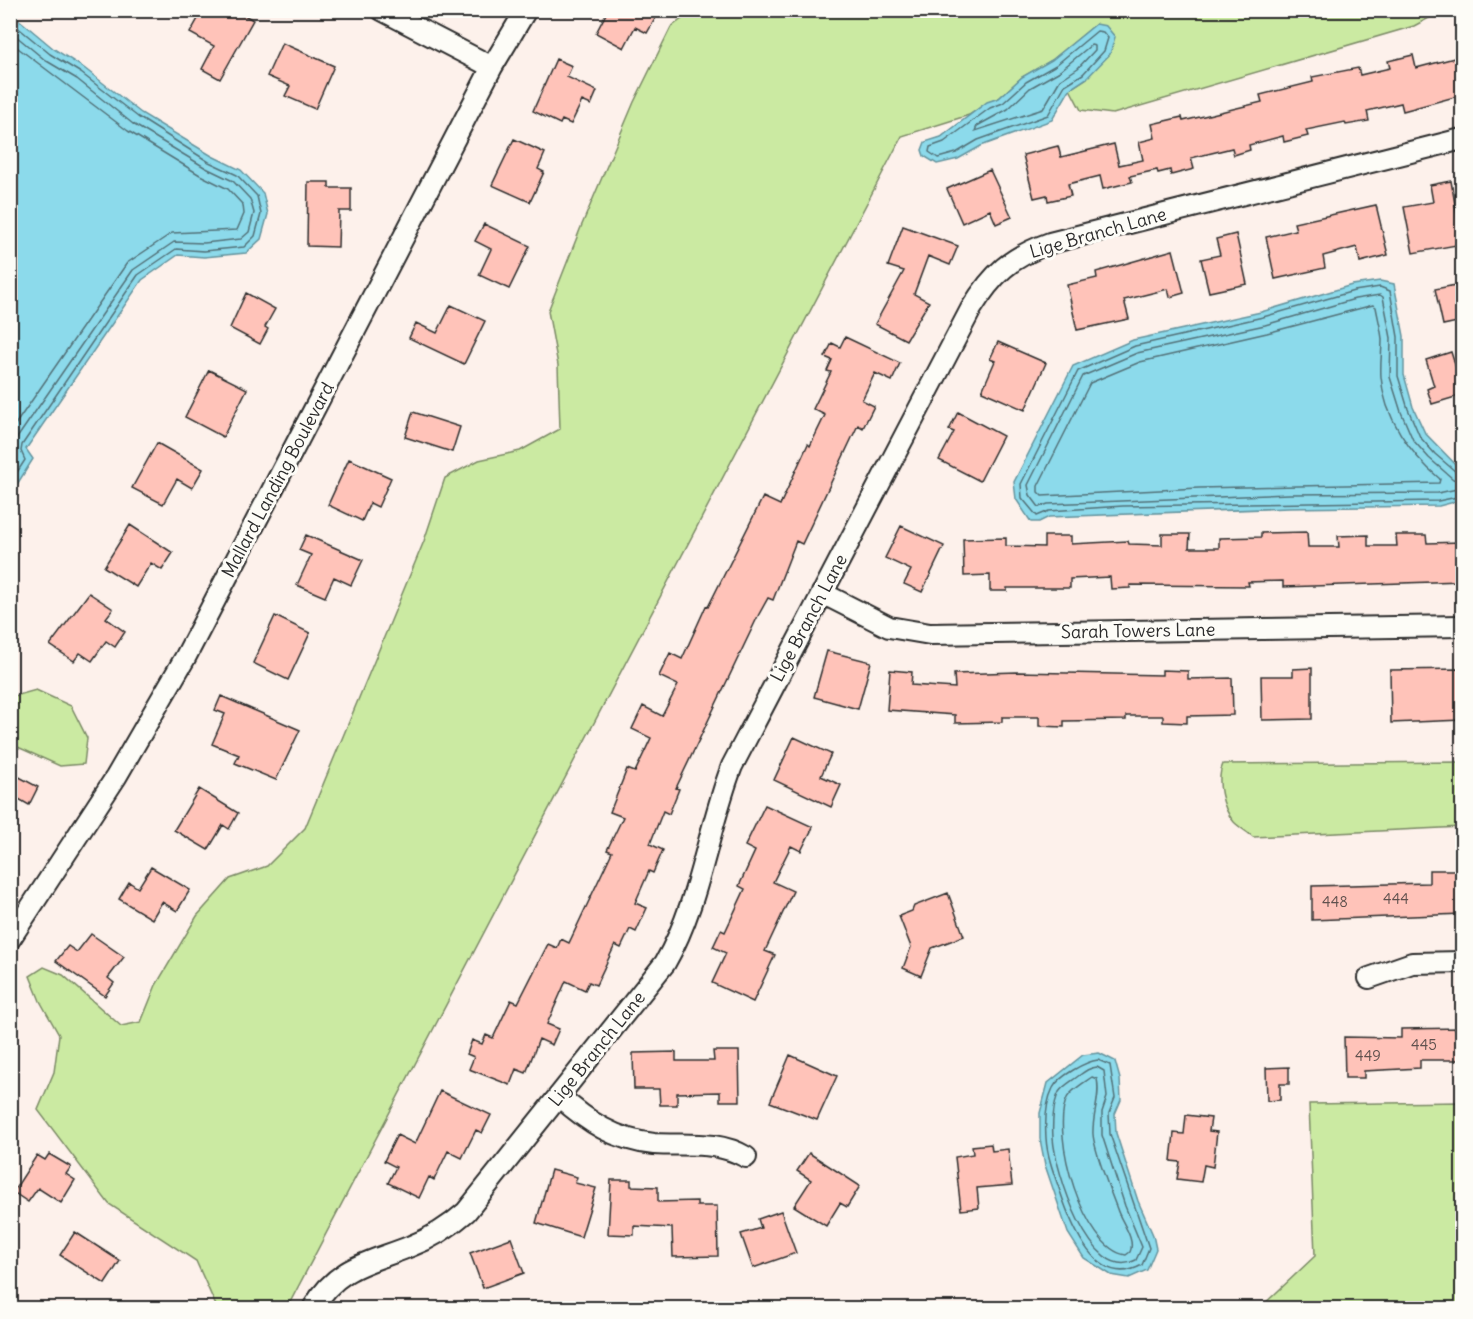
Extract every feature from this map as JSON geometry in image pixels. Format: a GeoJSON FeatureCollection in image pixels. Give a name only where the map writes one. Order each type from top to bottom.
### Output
{"type":"FeatureCollection","features":[{"type":"Feature","properties":{"kind":"street"},"geometry":{"type":"LineString","coordinates":[[382,10],[492,67]]}},
{"type":"Feature","properties":{"kind":"street","name":"Mallard Landing Boulevard"},"geometry":{"type":"LineString","coordinates":[[10,939],[116,777],[185,658],[492,67],[526,10]]}},
{"type":"Feature","properties":{"kind":"street","name":"Lige Branch Lane"},"geometry":{"type":"LineString","coordinates":[[313,1308],[331,1284],[346,1271],[372,1258],[420,1242],[450,1226],[480,1196],[653,978],[681,935],[719,800],[732,766],[971,309],[998,271],[1015,258],[1050,243],[1462,140]]}},
{"type":"Feature","properties":{"kind":"street","name":"Sarah Towers Lane"},"geometry":{"type":"LineString","coordinates":[[822,593],[889,627],[930,634],[1462,626]]}},
{"type":"Feature","properties":{"kind":"street"},"geometry":{"type":"LineString","coordinates":[[1369,978],[1412,963],[1462,962]]}},
{"type":"Feature","properties":{"kind":"street"},"geometry":{"type":"LineString","coordinates":[[560,1097],[585,1119],[621,1138],[656,1144],[720,1146],[746,1157]]}},
{"type":"Feature","properties":{"kind":"green space"},"geometry":{"type":"Polygon","coordinates":[[[693,11],[1442,11],[1414,26],[1113,114],[1081,110],[1070,89],[1087,78],[1096,24],[1052,60],[1022,77],[999,98],[969,115],[902,136],[287,1308],[217,1308],[196,1261],[109,1204],[38,1110],[54,1072],[59,1035],[40,1001],[30,976],[44,967],[63,975],[121,1026],[141,1022],[156,985],[197,916],[230,879],[267,866],[305,828],[424,541],[445,478],[479,460],[520,451],[560,429],[558,365],[548,311],[634,102],[671,27],[693,11]]]}},
{"type":"Feature","properties":{"kind":"green space"},"geometry":{"type":"Polygon","coordinates":[[[36,690],[71,706],[87,738],[84,764],[60,766],[11,744],[11,697],[36,690]]]}},
{"type":"Feature","properties":{"kind":"green space"},"geometry":{"type":"Polygon","coordinates":[[[1462,762],[1462,827],[1253,837],[1236,824],[1230,816],[1223,802],[1220,786],[1223,764],[1462,762]]]}},
{"type":"Feature","properties":{"kind":"green space"},"geometry":{"type":"Polygon","coordinates":[[[1462,1102],[1462,1308],[1260,1308],[1315,1256],[1309,1104],[1462,1102]]]}},
{"type":"Feature","properties":{"kind":"water"},"geometry":{"type":"Polygon","coordinates":[[[11,13],[54,49],[84,68],[141,113],[212,156],[241,170],[263,193],[268,214],[261,239],[246,253],[204,257],[178,255],[142,280],[26,449],[33,459],[11,494],[11,13]]]}},
{"type":"Feature","properties":{"kind":"water"},"geometry":{"type":"Polygon","coordinates":[[[1096,24],[1106,26],[1115,37],[1110,54],[1087,78],[1070,89],[1052,120],[981,146],[958,159],[937,164],[924,156],[922,150],[925,142],[941,137],[987,102],[999,98],[1022,77],[1052,60],[1096,24]]]}},
{"type":"Feature","properties":{"kind":"water"},"geometry":{"type":"Polygon","coordinates":[[[1380,281],[1394,284],[1404,336],[1404,375],[1413,407],[1425,433],[1462,471],[1462,500],[1439,506],[1289,508],[1049,517],[1039,522],[1031,522],[1016,499],[1014,482],[1073,366],[1133,340],[1261,312],[1352,285],[1380,281]]]}},
{"type":"Feature","properties":{"kind":"water"},"geometry":{"type":"Polygon","coordinates":[[[1099,1053],[1115,1061],[1120,1079],[1121,1100],[1115,1114],[1116,1133],[1156,1249],[1147,1270],[1129,1278],[1111,1275],[1084,1258],[1068,1233],[1045,1165],[1040,1139],[1040,1113],[1048,1083],[1083,1055],[1099,1053]]]}},
{"type":"Feature","properties":{"kind":"building"},"geometry":{"type":"Polygon","coordinates":[[[203,10],[236,10],[253,20],[220,79],[202,69],[214,46],[190,33],[203,10]]]}},
{"type":"Feature","properties":{"kind":"building"},"geometry":{"type":"Polygon","coordinates":[[[608,10],[660,10],[647,33],[635,27],[624,48],[596,33],[608,10]]]}},
{"type":"Feature","properties":{"kind":"building"},"geometry":{"type":"Polygon","coordinates":[[[282,43],[334,66],[315,109],[285,96],[290,86],[267,76],[282,43]]]}},
{"type":"Feature","properties":{"kind":"building"},"geometry":{"type":"Polygon","coordinates":[[[1413,55],[1416,68],[1462,56],[1462,95],[1403,111],[1401,103],[1367,111],[1369,121],[1346,125],[1345,122],[1306,130],[1308,136],[1284,142],[1283,136],[1249,145],[1250,150],[1234,155],[1232,148],[1191,158],[1194,169],[1171,175],[1170,170],[1158,173],[1157,170],[1130,176],[1132,182],[1103,189],[1100,176],[1068,184],[1071,196],[1048,201],[1047,195],[1034,198],[1023,155],[1058,146],[1061,157],[1114,144],[1119,165],[1143,160],[1139,142],[1155,138],[1152,124],[1182,117],[1183,121],[1262,102],[1260,95],[1313,82],[1312,77],[1358,68],[1360,75],[1390,68],[1388,61],[1413,55]]]}},
{"type":"Feature","properties":{"kind":"building"},"geometry":{"type":"Polygon","coordinates":[[[556,59],[572,66],[567,77],[597,91],[591,105],[582,101],[571,124],[562,120],[560,124],[533,111],[556,59]]]}},
{"type":"Feature","properties":{"kind":"building"},"geometry":{"type":"Polygon","coordinates":[[[514,139],[545,153],[538,169],[544,172],[530,202],[492,185],[514,139]]]}},
{"type":"Feature","properties":{"kind":"building"},"geometry":{"type":"Polygon","coordinates":[[[990,170],[1012,217],[996,224],[990,210],[962,223],[947,189],[990,170]]]}},
{"type":"Feature","properties":{"kind":"building"},"geometry":{"type":"Polygon","coordinates":[[[1451,181],[1462,244],[1413,253],[1404,207],[1433,202],[1430,185],[1451,181]]]}},
{"type":"Feature","properties":{"kind":"building"},"geometry":{"type":"Polygon","coordinates":[[[308,182],[329,182],[329,188],[351,188],[351,211],[339,211],[338,247],[307,246],[308,182]]]}},
{"type":"Feature","properties":{"kind":"building"},"geometry":{"type":"Polygon","coordinates":[[[1376,205],[1388,255],[1360,262],[1357,247],[1323,256],[1325,268],[1275,279],[1266,237],[1296,230],[1294,223],[1376,205]]]}},
{"type":"Feature","properties":{"kind":"building"},"geometry":{"type":"Polygon","coordinates":[[[484,224],[530,246],[509,289],[479,275],[491,249],[475,241],[484,224]]]}},
{"type":"Feature","properties":{"kind":"building"},"geometry":{"type":"Polygon","coordinates":[[[903,226],[958,246],[950,265],[928,256],[914,294],[929,302],[906,340],[875,324],[904,271],[888,266],[903,226]]]}},
{"type":"Feature","properties":{"kind":"building"},"geometry":{"type":"Polygon","coordinates":[[[1236,234],[1247,284],[1209,292],[1201,259],[1220,255],[1216,239],[1236,234]]]}},
{"type":"Feature","properties":{"kind":"building"},"geometry":{"type":"Polygon","coordinates":[[[1173,250],[1184,293],[1170,297],[1168,289],[1124,300],[1129,319],[1077,330],[1067,285],[1097,278],[1096,272],[1173,250]]]}},
{"type":"Feature","properties":{"kind":"building"},"geometry":{"type":"Polygon","coordinates":[[[1461,284],[1462,321],[1443,325],[1435,289],[1461,284]]]}},
{"type":"Feature","properties":{"kind":"building"},"geometry":{"type":"Polygon","coordinates":[[[246,293],[275,309],[265,327],[268,329],[260,344],[230,328],[246,293]]]}},
{"type":"Feature","properties":{"kind":"building"},"geometry":{"type":"Polygon","coordinates":[[[451,305],[485,321],[464,364],[409,338],[416,323],[437,333],[451,305]]]}},
{"type":"Feature","properties":{"kind":"building"},"geometry":{"type":"Polygon","coordinates":[[[845,337],[900,363],[892,381],[875,373],[862,400],[874,406],[863,428],[858,425],[802,544],[796,541],[773,600],[768,598],[758,616],[676,788],[679,789],[669,814],[663,811],[650,844],[663,850],[653,873],[649,871],[635,903],[647,908],[636,932],[630,929],[621,948],[615,945],[596,985],[589,982],[585,990],[566,981],[547,1024],[559,1029],[552,1045],[539,1039],[526,1073],[516,1069],[510,1085],[469,1069],[474,1057],[467,1054],[472,1040],[482,1044],[486,1035],[493,1038],[511,1000],[518,1003],[548,944],[557,948],[561,939],[569,943],[612,852],[607,850],[623,817],[610,812],[627,769],[635,772],[651,738],[632,729],[643,706],[662,716],[678,685],[659,676],[670,653],[682,659],[706,606],[708,607],[763,497],[780,505],[808,444],[810,446],[825,415],[813,409],[831,372],[827,371],[832,360],[825,357],[832,343],[840,347],[845,337]]]}},
{"type":"Feature","properties":{"kind":"building"},"geometry":{"type":"Polygon","coordinates":[[[998,342],[1046,363],[1025,410],[982,391],[995,361],[990,359],[998,342]]]}},
{"type":"Feature","properties":{"kind":"building"},"geometry":{"type":"Polygon","coordinates":[[[1451,352],[1458,374],[1462,373],[1462,395],[1432,404],[1427,389],[1434,386],[1426,360],[1451,352]]]}},
{"type":"Feature","properties":{"kind":"building"},"geometry":{"type":"Polygon","coordinates":[[[209,370],[247,389],[223,437],[185,417],[209,370]]]}},
{"type":"Feature","properties":{"kind":"building"},"geometry":{"type":"Polygon","coordinates":[[[413,412],[460,427],[452,452],[405,437],[413,412]]]}},
{"type":"Feature","properties":{"kind":"building"},"geometry":{"type":"Polygon","coordinates":[[[958,412],[1003,436],[980,481],[939,460],[954,432],[949,430],[958,412]]]}},
{"type":"Feature","properties":{"kind":"building"},"geometry":{"type":"Polygon","coordinates":[[[157,443],[203,469],[192,488],[177,479],[163,504],[132,488],[157,443]]]}},
{"type":"Feature","properties":{"kind":"building"},"geometry":{"type":"Polygon","coordinates":[[[349,459],[391,478],[378,507],[370,503],[362,521],[328,505],[349,459]]]}},
{"type":"Feature","properties":{"kind":"building"},"geometry":{"type":"Polygon","coordinates":[[[130,525],[173,553],[162,570],[151,563],[136,587],[104,567],[130,525]]]}},
{"type":"Feature","properties":{"kind":"building"},"geometry":{"type":"Polygon","coordinates":[[[901,526],[944,546],[922,592],[904,584],[911,570],[885,558],[901,526]]]}},
{"type":"Feature","properties":{"kind":"building"},"geometry":{"type":"Polygon","coordinates":[[[1307,532],[1308,547],[1339,547],[1338,536],[1368,535],[1368,546],[1397,546],[1396,535],[1426,535],[1427,543],[1462,542],[1462,581],[1283,587],[1283,581],[1248,582],[1249,586],[1130,585],[1130,588],[1111,589],[1110,577],[1070,579],[1070,588],[1007,588],[1007,591],[990,591],[990,575],[964,576],[963,539],[1006,538],[1006,546],[1044,547],[1044,536],[1071,536],[1071,544],[1128,541],[1129,544],[1162,545],[1162,534],[1190,534],[1189,548],[1219,548],[1219,538],[1261,537],[1261,533],[1307,532]]]}},
{"type":"Feature","properties":{"kind":"building"},"geometry":{"type":"Polygon","coordinates":[[[306,535],[363,560],[351,585],[334,577],[325,597],[297,585],[311,555],[299,550],[306,535]]]}},
{"type":"Feature","properties":{"kind":"building"},"geometry":{"type":"Polygon","coordinates":[[[89,593],[113,609],[106,618],[125,632],[115,647],[106,641],[92,661],[80,653],[74,661],[50,645],[89,593]]]}},
{"type":"Feature","properties":{"kind":"building"},"geometry":{"type":"Polygon","coordinates":[[[275,616],[310,633],[288,680],[253,663],[275,616]]]}},
{"type":"Feature","properties":{"kind":"building"},"geometry":{"type":"Polygon","coordinates":[[[827,651],[871,662],[858,709],[814,697],[827,651]]]}},
{"type":"Feature","properties":{"kind":"building"},"geometry":{"type":"Polygon","coordinates":[[[1312,668],[1312,719],[1262,720],[1261,676],[1293,676],[1293,669],[1312,668]]]}},
{"type":"Feature","properties":{"kind":"building"},"geometry":{"type":"Polygon","coordinates":[[[1462,669],[1462,720],[1391,723],[1390,670],[1462,669]]]}},
{"type":"Feature","properties":{"kind":"building"},"geometry":{"type":"Polygon","coordinates":[[[890,670],[912,672],[911,685],[955,688],[954,674],[1018,672],[1162,675],[1162,670],[1188,671],[1188,679],[1232,678],[1233,715],[1187,716],[1187,723],[1163,722],[1163,716],[1126,716],[1126,720],[1064,721],[1064,727],[1039,726],[1039,717],[1002,717],[1002,722],[955,723],[955,715],[887,710],[890,670]]]}},
{"type":"Feature","properties":{"kind":"building"},"geometry":{"type":"Polygon","coordinates":[[[221,696],[300,730],[276,780],[235,763],[239,755],[212,744],[225,714],[215,710],[221,696]]]}},
{"type":"Feature","properties":{"kind":"building"},"geometry":{"type":"Polygon","coordinates":[[[794,737],[831,754],[821,776],[841,785],[831,807],[774,780],[794,737]]]}},
{"type":"Feature","properties":{"kind":"building"},"geometry":{"type":"Polygon","coordinates":[[[10,772],[38,787],[29,805],[10,794],[10,772]]]}},
{"type":"Feature","properties":{"kind":"building"},"geometry":{"type":"Polygon","coordinates":[[[199,789],[238,813],[229,829],[223,825],[208,850],[174,830],[199,789]]]}},
{"type":"Feature","properties":{"kind":"building"},"geometry":{"type":"Polygon","coordinates":[[[765,805],[813,827],[801,851],[791,846],[773,882],[793,891],[765,951],[775,955],[753,1002],[712,983],[726,953],[713,947],[721,930],[725,932],[745,889],[739,886],[755,851],[745,846],[765,805]]]}},
{"type":"Feature","properties":{"kind":"building"},"geometry":{"type":"Polygon","coordinates":[[[151,867],[190,890],[177,911],[162,902],[152,919],[119,899],[129,882],[138,888],[151,867]]]}},
{"type":"Feature","properties":{"kind":"building"},"geometry":{"type":"Polygon","coordinates":[[[1429,870],[1462,870],[1462,914],[1312,920],[1312,886],[1429,883],[1429,870]]]}},
{"type":"Feature","properties":{"kind":"building"},"geometry":{"type":"Polygon","coordinates":[[[948,893],[964,936],[932,948],[921,976],[903,968],[911,947],[899,916],[912,911],[914,906],[948,893]]]}},
{"type":"Feature","properties":{"kind":"building"},"geometry":{"type":"Polygon","coordinates":[[[91,934],[124,957],[108,978],[114,983],[105,996],[56,961],[68,946],[77,952],[91,934]]]}},
{"type":"Feature","properties":{"kind":"building"},"geometry":{"type":"Polygon","coordinates":[[[1462,1028],[1462,1060],[1420,1060],[1420,1068],[1364,1071],[1364,1078],[1345,1078],[1344,1037],[1401,1038],[1401,1029],[1462,1028]]]}},
{"type":"Feature","properties":{"kind":"building"},"geometry":{"type":"Polygon","coordinates":[[[713,1051],[739,1051],[740,1101],[720,1101],[720,1092],[677,1093],[677,1105],[660,1105],[659,1089],[634,1089],[633,1053],[676,1052],[676,1061],[714,1061],[713,1051]]]}},
{"type":"Feature","properties":{"kind":"building"},"geometry":{"type":"Polygon","coordinates":[[[790,1055],[837,1076],[817,1120],[770,1102],[790,1055]]]}},
{"type":"Feature","properties":{"kind":"building"},"geometry":{"type":"Polygon","coordinates":[[[1289,1067],[1289,1084],[1280,1084],[1280,1100],[1267,1101],[1266,1068],[1289,1067]]]}},
{"type":"Feature","properties":{"kind":"building"},"geometry":{"type":"Polygon","coordinates":[[[440,1091],[491,1115],[482,1133],[476,1130],[462,1158],[448,1151],[434,1180],[429,1177],[419,1198],[388,1183],[396,1167],[384,1161],[397,1135],[415,1144],[440,1091]]]}},
{"type":"Feature","properties":{"kind":"building"},"geometry":{"type":"Polygon","coordinates":[[[1186,1115],[1211,1118],[1209,1131],[1217,1132],[1213,1167],[1204,1165],[1201,1182],[1177,1179],[1180,1162],[1171,1161],[1174,1133],[1184,1134],[1186,1115]]]}},
{"type":"Feature","properties":{"kind":"building"},"geometry":{"type":"Polygon","coordinates":[[[991,1144],[992,1151],[1008,1149],[1012,1185],[977,1188],[979,1208],[961,1210],[955,1157],[973,1154],[972,1146],[991,1144]]]}},
{"type":"Feature","properties":{"kind":"building"},"geometry":{"type":"Polygon","coordinates":[[[809,1153],[860,1186],[847,1207],[840,1203],[826,1226],[794,1206],[811,1180],[797,1171],[809,1153]]]}},
{"type":"Feature","properties":{"kind":"building"},"geometry":{"type":"Polygon","coordinates":[[[49,1154],[71,1167],[66,1174],[75,1180],[61,1203],[38,1188],[28,1202],[13,1192],[37,1155],[45,1160],[49,1154]]]}},
{"type":"Feature","properties":{"kind":"building"},"geometry":{"type":"Polygon","coordinates":[[[551,1170],[577,1177],[575,1183],[596,1188],[581,1237],[536,1223],[551,1170]]]}},
{"type":"Feature","properties":{"kind":"building"},"geometry":{"type":"Polygon","coordinates":[[[611,1180],[631,1180],[631,1186],[658,1187],[658,1202],[697,1201],[697,1206],[717,1206],[718,1256],[673,1257],[672,1228],[634,1226],[634,1235],[608,1234],[611,1180]]]}},
{"type":"Feature","properties":{"kind":"building"},"geometry":{"type":"Polygon","coordinates":[[[781,1211],[796,1253],[753,1268],[741,1234],[761,1228],[758,1219],[781,1211]]]}},
{"type":"Feature","properties":{"kind":"building"},"geometry":{"type":"Polygon","coordinates":[[[75,1232],[120,1261],[105,1284],[60,1255],[75,1232]]]}},
{"type":"Feature","properties":{"kind":"building"},"geometry":{"type":"Polygon","coordinates":[[[511,1238],[524,1273],[483,1288],[470,1253],[511,1238]]]}}]}
